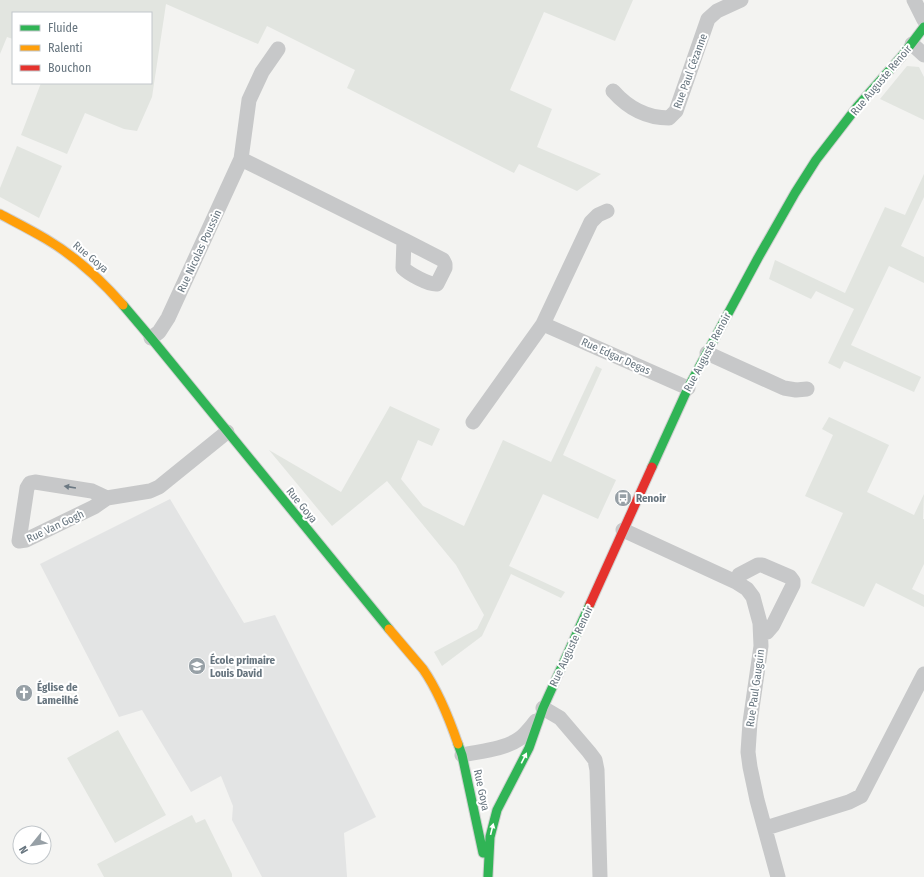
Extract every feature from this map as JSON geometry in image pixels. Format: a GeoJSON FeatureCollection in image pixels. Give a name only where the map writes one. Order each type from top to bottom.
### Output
{"type":"FeatureCollection","features":[{"type":"Feature","properties":{"kind":"street"},"geometry":{"type":"LineString","coordinates":[[914,0],[924,20]]}},
{"type":"Feature","properties":{"kind":"street","name":"Rue Paul Cézanne"},"geometry":{"type":"LineString","coordinates":[[613,92],[632,109],[657,118],[669,118],[676,111],[708,19],[717,11],[732,2]]}},
{"type":"Feature","properties":{"kind":"street","name":"Rue Auguste Renoir"},"geometry":{"type":"LineString","coordinates":[[488,877],[490,837],[497,810],[529,748],[541,713],[688,388],[761,251],[816,160],[857,107],[912,44],[924,27]]}},
{"type":"Feature","properties":{"kind":"street"},"geometry":{"type":"LineString","coordinates":[[912,44],[924,55]]}},
{"type":"Feature","properties":{"kind":"street","name":"Rue Nicolas Poussin"},"geometry":{"type":"LineString","coordinates":[[151,338],[159,332],[168,318],[241,159],[249,100],[262,72],[278,49]]}},
{"type":"Feature","properties":{"kind":"street"},"geometry":{"type":"LineString","coordinates":[[241,159],[404,240]]}},
{"type":"Feature","properties":{"kind":"street"},"geometry":{"type":"LineString","coordinates":[[473,422],[543,324],[591,222],[598,215],[607,211]]}},
{"type":"Feature","properties":{"kind":"street","name":"Rue Goya"},"geometry":{"type":"LineString","coordinates":[[0,214],[47,239],[86,267],[103,283],[151,338],[423,670],[446,711],[462,755],[488,877]]}},
{"type":"Feature","properties":{"kind":"street","name":"Rue Edgar Degas"},"geometry":{"type":"LineString","coordinates":[[543,324],[688,388]]}},
{"type":"Feature","properties":{"kind":"street"},"geometry":{"type":"LineString","coordinates":[[707,353],[784,388],[796,390],[807,389]]}},
{"type":"Feature","properties":{"kind":"street","name":"Rue Van Gogh"},"geometry":{"type":"LineString","coordinates":[[108,498],[92,491],[35,482],[30,483],[27,488],[19,542],[94,507],[108,498],[150,491],[159,487],[227,432]]}},
{"type":"Feature","properties":{"kind":"street","name":"Rue Paul Gauguin"},"geometry":{"type":"LineString","coordinates":[[623,530],[736,582],[747,589],[753,597],[758,613],[761,633],[760,662],[750,722],[748,752],[753,781],[778,877]]}},
{"type":"Feature","properties":{"kind":"street"},"geometry":{"type":"LineString","coordinates":[[736,582],[739,575],[758,565],[762,565],[790,577],[793,581],[793,585],[773,625],[767,632],[761,633]]}},
{"type":"Feature","properties":{"kind":"street"},"geometry":{"type":"LineString","coordinates":[[766,828],[849,802],[861,796],[924,674]]}},
{"type":"Feature","properties":{"kind":"street"},"geometry":{"type":"LineString","coordinates":[[462,755],[503,746],[519,739],[541,713],[560,718],[594,760],[597,770],[600,877]]}},
{"type":"Feature","properties":{"kind":"street"},"geometry":{"type":"LineString","coordinates":[[488,749],[506,753],[512,759],[513,763],[507,793]]}},
{"type":"Feature","properties":{"kind":"street"},"geometry":{"type":"LineString","coordinates":[[474,811],[485,815],[497,810]]}},
{"type":"Feature","properties":{"kind":"shaded area"},"geometry":{"type":"Polygon","coordinates":[[[0,0],[633,0],[615,41],[544,12],[510,90],[552,109],[537,147],[601,174],[577,191],[519,164],[514,173],[347,88],[355,70],[267,26],[258,44],[166,4],[152,97],[137,131],[124,129],[85,113],[67,154],[21,135],[41,84],[152,84],[152,12],[12,12],[12,39],[7,37],[0,54],[0,0]]]}},
{"type":"Feature","properties":{"kind":"shaded area"},"geometry":{"type":"Polygon","coordinates":[[[907,66],[919,67],[924,77],[924,120],[880,99],[907,66]]]}},
{"type":"Feature","properties":{"kind":"shaded area"},"geometry":{"type":"Polygon","coordinates":[[[17,146],[62,166],[39,218],[0,197],[0,188],[17,146]]]}},
{"type":"Feature","properties":{"kind":"shaded area"},"geometry":{"type":"Polygon","coordinates":[[[924,174],[924,197],[901,246],[924,257],[924,283],[889,266],[851,345],[921,377],[914,392],[844,361],[840,369],[828,363],[854,309],[816,291],[811,299],[769,279],[775,260],[845,293],[885,207],[905,215],[924,174]]]}},
{"type":"Feature","properties":{"kind":"shaded area"},"geometry":{"type":"Polygon","coordinates":[[[596,366],[602,369],[563,455],[616,480],[598,519],[543,494],[509,566],[565,592],[561,598],[511,574],[482,636],[442,666],[434,652],[477,629],[484,615],[456,565],[387,481],[332,526],[269,450],[341,492],[390,406],[440,429],[432,446],[418,440],[401,479],[423,506],[464,526],[503,440],[551,462],[596,366]]]}},
{"type":"Feature","properties":{"kind":"shaded area"},"geometry":{"type":"Polygon","coordinates":[[[829,417],[889,445],[867,492],[914,515],[924,494],[924,564],[912,589],[924,595],[924,607],[876,583],[864,607],[811,583],[843,513],[805,496],[833,435],[822,429],[829,417]]]}},
{"type":"Feature","properties":{"kind":"shaded area","name":"École primaire Louis David"},"geometry":{"type":"Polygon","coordinates":[[[170,499],[244,623],[275,615],[376,817],[344,833],[347,877],[262,877],[232,820],[233,806],[221,776],[191,792],[142,710],[119,717],[40,564],[170,499]]]}},
{"type":"Feature","properties":{"kind":"shaded area"},"geometry":{"type":"Polygon","coordinates":[[[118,730],[166,815],[115,843],[67,758],[118,730]]]}},
{"type":"Feature","properties":{"kind":"shaded area"},"geometry":{"type":"Polygon","coordinates":[[[192,815],[196,823],[205,819],[232,874],[232,877],[104,877],[97,864],[192,815]]]}},
{"type":"Feature","properties":{"kind":"traffic: fast"},"geometry":{"type":"LineString","coordinates":[[652,467],[688,388],[795,193],[816,160],[857,107],[902,56],[924,27]]}},
{"type":"Feature","properties":{"kind":"traffic: fast"},"geometry":{"type":"LineString","coordinates":[[123,305],[389,629]]}},
{"type":"Feature","properties":{"kind":"traffic: fast"},"geometry":{"type":"LineString","coordinates":[[488,876],[490,837],[497,810],[529,748],[543,708],[590,604]]}},
{"type":"Feature","properties":{"kind":"traffic: fast"},"geometry":{"type":"LineString","coordinates":[[458,744],[462,755],[483,853]]}},
{"type":"Feature","properties":{"kind":"traffic: slow"},"geometry":{"type":"LineString","coordinates":[[0,214],[67,253],[97,278],[123,305]]}},
{"type":"Feature","properties":{"kind":"traffic: slow"},"geometry":{"type":"LineString","coordinates":[[389,629],[429,678],[443,705],[458,744]]}},
{"type":"Feature","properties":{"kind":"traffic: jam"},"geometry":{"type":"LineString","coordinates":[[590,604],[652,467]]}},
{"type":"Feature","properties":{"kind":"place","name":"Renoir"},"geometry":{"type":"Point","coordinates":[623,498]}},
{"type":"Feature","properties":{"kind":"place","name":"École primaire Louis David"},"geometry":{"type":"Point","coordinates":[197,666]}},
{"type":"Feature","properties":{"kind":"place","name":"Église de Lameilhé"},"geometry":{"type":"Point","coordinates":[24,693]}}]}
